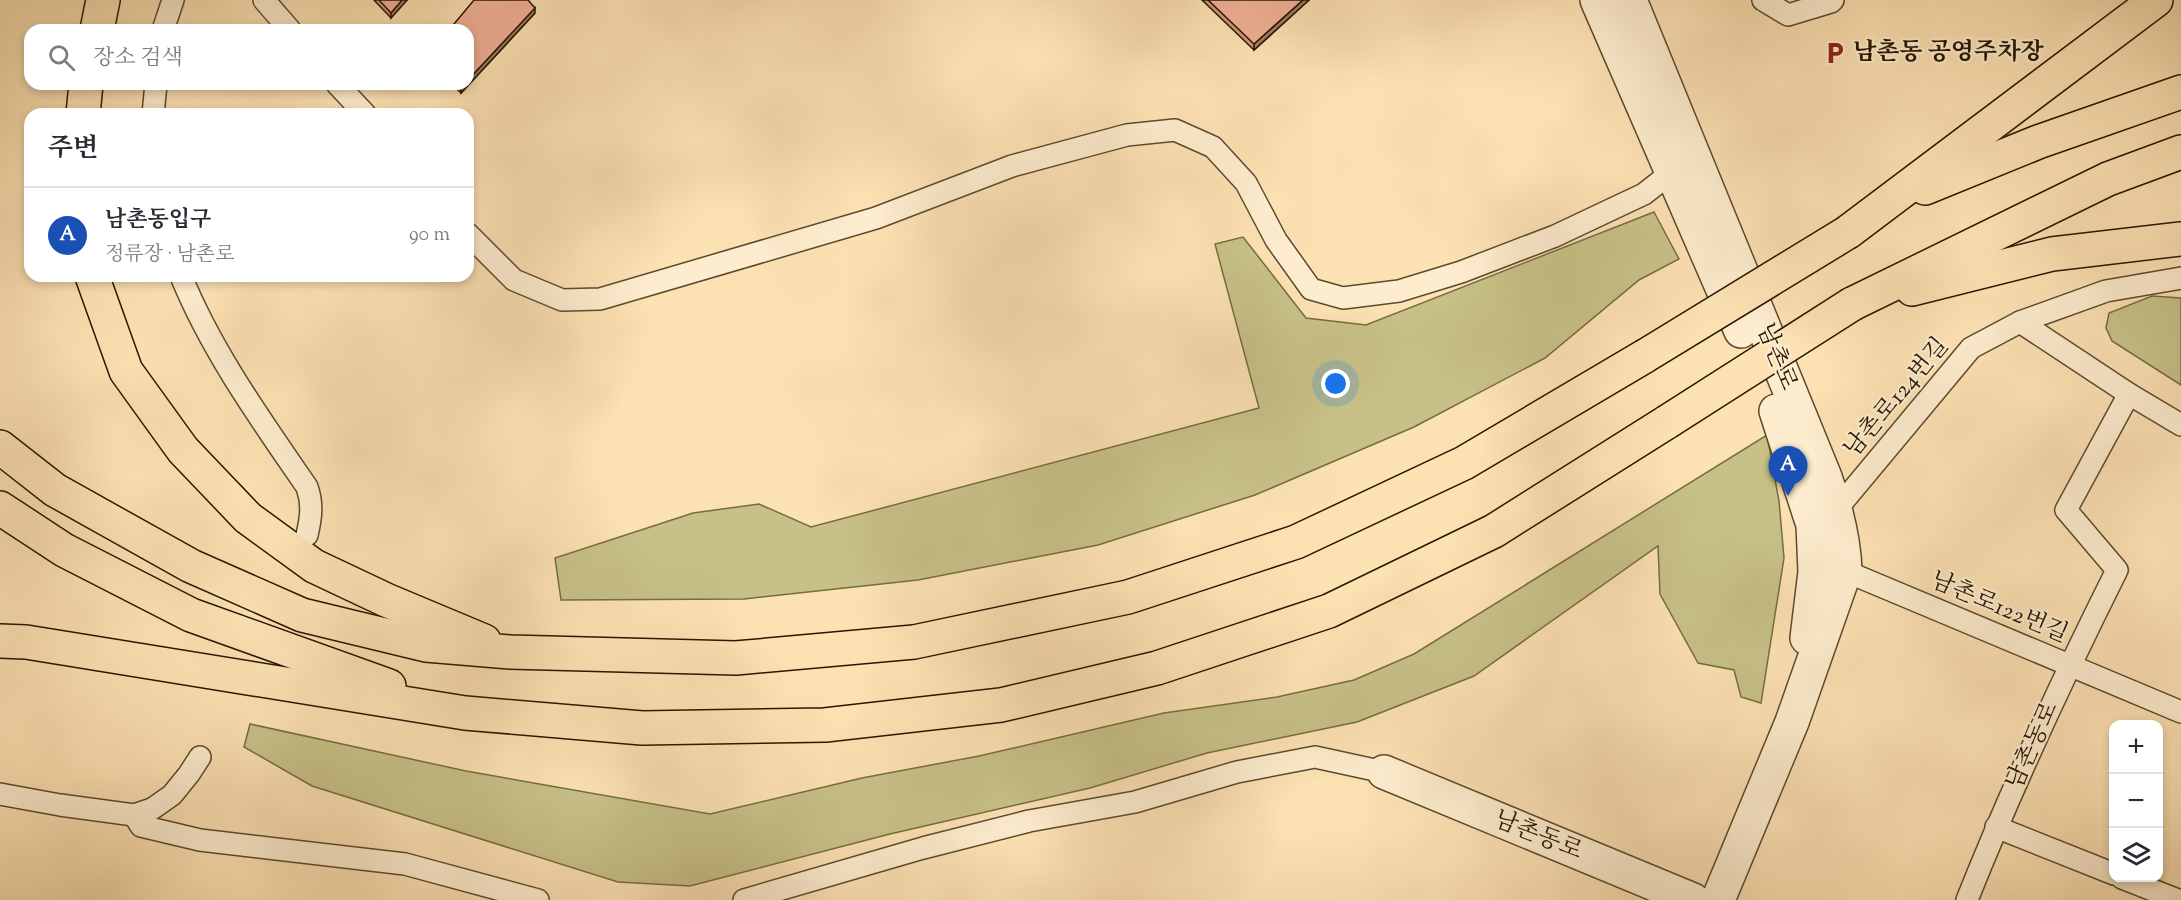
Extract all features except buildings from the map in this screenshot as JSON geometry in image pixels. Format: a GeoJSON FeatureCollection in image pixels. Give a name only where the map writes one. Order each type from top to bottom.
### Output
{"type":"FeatureCollection","features":[{"type":"Feature","properties":{"kind":"highway"},"geometry":{"type":"LineString","coordinates":[[98,24],[103,0]]}},
{"type":"Feature","properties":{"kind":"highway"},"geometry":{"type":"LineString","coordinates":[[1848,232],[2156,0]]}},
{"type":"Feature","properties":{"kind":"highway"},"geometry":{"type":"LineString","coordinates":[[84,108],[85,90]]}},
{"type":"Feature","properties":{"kind":"highway"},"geometry":{"type":"LineString","coordinates":[[0,447],[55,490],[191,566],[302,615],[426,645],[510,652],[736,658],[914,642],[1128,597],[1296,542],[1464,464],[1903,197],[2038,142],[2181,92]]}},
{"type":"Feature","properties":{"kind":"highway"},"geometry":{"type":"LineString","coordinates":[[0,641],[26,642],[465,713],[642,728],[825,725],[1001,705],[1146,671],[1329,610],[1494,531],[1852,304],[2108,179],[2181,152]]}},
{"type":"Feature","properties":{"kind":"highway"},"geometry":{"type":"LineString","coordinates":[[1852,304],[2052,254],[2181,240]]}},
{"type":"Feature","properties":{"kind":"highway"},"geometry":{"type":"LineString","coordinates":[[94,282],[126,371],[183,450],[248,518],[314,566],[386,600],[510,652]]}},
{"type":"Feature","properties":{"kind":"highway"},"geometry":{"type":"LineString","coordinates":[[0,508],[64,550],[191,615],[465,713]]}},
{"type":"Feature","properties":{"kind":"street","name":"남촌로"},"geometry":{"type":"LineString","coordinates":[[1597,0],[1782,425],[1825,518],[1845,547],[1845,571],[1792,722],[1718,900]]}},
{"type":"Feature","properties":{"kind":"street","name":"남촌로"},"geometry":{"type":"LineString","coordinates":[[1630,0],[1825,477],[1825,518],[1815,572],[1812,610],[1792,722]]}},
{"type":"Feature","properties":{"kind":"street","name":"남촌동로"},"geometry":{"type":"LineString","coordinates":[[1384,772],[1693,900]]}},
{"type":"Feature","properties":{"kind":"lane"},"geometry":{"type":"LineString","coordinates":[[165,24],[173,0]]}},
{"type":"Feature","properties":{"kind":"lane"},"geometry":{"type":"LineString","coordinates":[[264,0],[285,24]]}},
{"type":"Feature","properties":{"kind":"lane"},"geometry":{"type":"LineString","coordinates":[[1763,0],[1788,15],[1833,0]]}},
{"type":"Feature","properties":{"kind":"lane"},"geometry":{"type":"LineString","coordinates":[[154,108],[155,90]]}},
{"type":"Feature","properties":{"kind":"lane"},"geometry":{"type":"LineString","coordinates":[[343,90],[359,108]]}},
{"type":"Feature","properties":{"kind":"lane"},"geometry":{"type":"LineString","coordinates":[[474,240],[514,280],[562,300],[600,299],[876,218],[1012,166],[1128,135],[1175,130],[1213,147],[1246,183],[1276,240],[1311,290],[1343,298],[1399,291],[1461,272],[1555,236],[1644,194],[1672,172]]}},
{"type":"Feature","properties":{"kind":"lane","name":"남촌로124번길"},"geometry":{"type":"LineString","coordinates":[[1825,518],[1971,348],[2020,322],[2106,291],[2181,278]]}},
{"type":"Feature","properties":{"kind":"lane"},"geometry":{"type":"LineString","coordinates":[[183,282],[192,304],[231,374],[307,487],[312,499],[312,516],[307,535]]}},
{"type":"Feature","properties":{"kind":"lane"},"geometry":{"type":"LineString","coordinates":[[2020,322],[2129,394],[2181,425]]}},
{"type":"Feature","properties":{"kind":"lane","name":"남촌동로"},"geometry":{"type":"LineString","coordinates":[[1967,900],[1996,827],[2070,665],[2117,570],[2066,510],[2129,394]]}},
{"type":"Feature","properties":{"kind":"lane"},"geometry":{"type":"LineString","coordinates":[[1812,610],[1845,571]]}},
{"type":"Feature","properties":{"kind":"lane","name":"남촌로122번길"},"geometry":{"type":"LineString","coordinates":[[1845,571],[2181,712]]}},
{"type":"Feature","properties":{"kind":"lane"},"geometry":{"type":"LineString","coordinates":[[0,794],[134,815],[152,809],[172,795],[200,757]]}},
{"type":"Feature","properties":{"kind":"lane"},"geometry":{"type":"LineString","coordinates":[[744,900],[923,848],[1029,821],[1135,802],[1238,772],[1314,757],[1384,772]]}},
{"type":"Feature","properties":{"kind":"lane"},"geometry":{"type":"LineString","coordinates":[[134,815],[141,826],[200,840],[405,864],[538,900]]}},
{"type":"Feature","properties":{"kind":"lane"},"geometry":{"type":"LineString","coordinates":[[1996,827],[2109,872]]}},
{"type":"Feature","properties":{"kind":"lane"},"geometry":{"type":"LineString","coordinates":[[2132,882],[2178,900]]}},
{"type":"Feature","properties":{"kind":"shaded area"},"geometry":{"type":"Polygon","coordinates":[[[1654,212],[1679,259],[1639,280],[1545,358],[1414,427],[1255,495],[1098,545],[918,580],[744,599],[561,600],[555,558],[693,513],[759,504],[811,527],[1259,408],[1215,244],[1243,237],[1306,318],[1366,325],[1654,212]]]}},
{"type":"Feature","properties":{"kind":"shaded area"},"geometry":{"type":"Polygon","coordinates":[[[2152,296],[2181,298],[2181,385],[2112,341],[2106,328],[2109,313],[2152,296]]]}},
{"type":"Feature","properties":{"kind":"shaded area"},"geometry":{"type":"Polygon","coordinates":[[[1767,435],[1779,501],[1784,558],[1761,703],[1741,697],[1734,670],[1698,663],[1660,594],[1658,546],[1474,676],[1357,722],[1207,753],[1090,788],[890,834],[690,886],[618,882],[312,786],[244,747],[250,724],[466,771],[710,814],[862,778],[979,756],[1164,713],[1277,697],[1354,680],[1414,654],[1767,435]]]}},
{"type":"Feature","properties":{"kind":"place","name":"남촌동 공영주차장"},"geometry":{"type":"Point","coordinates":[1835,53]}},
{"type":"Feature","properties":{"kind":"place","name":"남촌동입구"},"geometry":{"type":"Point","coordinates":[1788,496]}}]}
